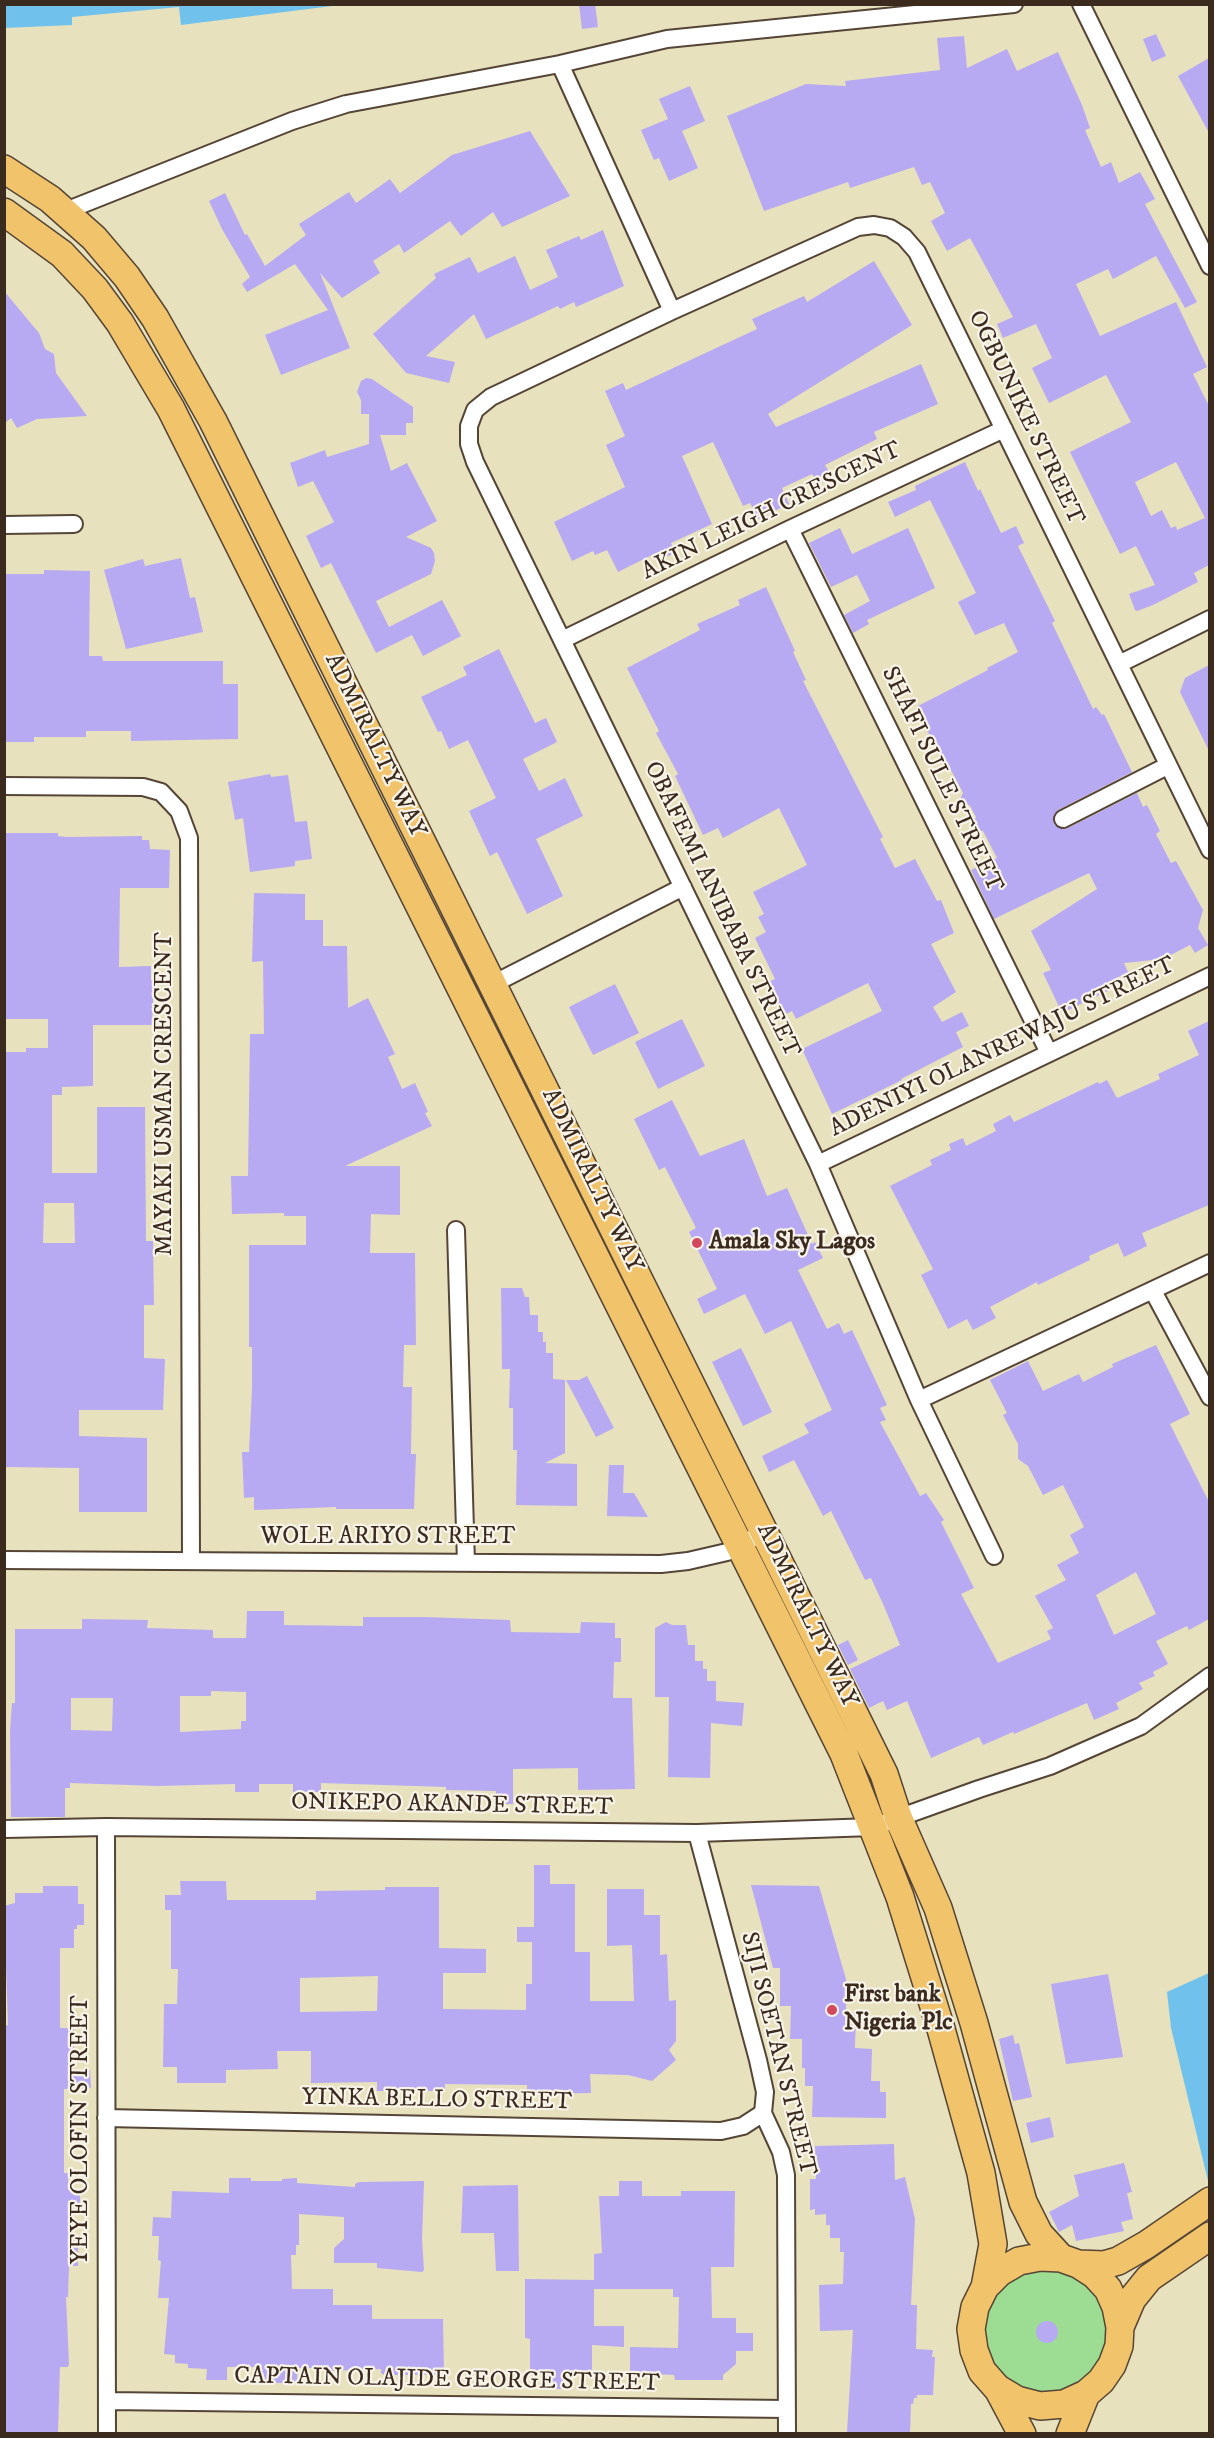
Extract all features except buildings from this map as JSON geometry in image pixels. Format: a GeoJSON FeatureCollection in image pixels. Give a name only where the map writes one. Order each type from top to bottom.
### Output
{"type":"FeatureCollection","features":[{"type":"Feature","properties":{"kind":"main road","name":"ADMIRALTY WAY"},"geometry":{"type":"LineString","coordinates":[[4,169],[50,199],[94,238],[128,277],[185,368],[884,1774],[898,1817],[938,1908],[974,2023],[1023,2202],[1039,2234],[1070,2261]]}},
{"type":"Feature","properties":{"kind":"main road","name":"ADMIRALTY WAY"},"geometry":{"type":"LineString","coordinates":[[4,212],[62,254],[94,289],[120,323],[150,370],[844,1754],[903,1907],[941,2029],[981,2173],[993,2244],[985,2287]]}},
{"type":"Feature","properties":{"kind":"main road"},"geometry":{"type":"LineString","coordinates":[[1022,2433],[997,2388],[982,2371],[974,2350],[971,2328],[975,2307],[985,2287],[1000,2272],[1019,2261],[1040,2256],[1104,2265],[1118,2261],[1146,2245],[1209,2201]]}},
{"type":"Feature","properties":{"kind":"main road"},"geometry":{"type":"LineString","coordinates":[[1120,2326],[1132,2299],[1140,2288],[1163,2267],[1209,2236]]}},
{"type":"Feature","properties":{"kind":"main road"},"geometry":{"type":"LineString","coordinates":[[997,2388],[1017,2400],[1040,2406],[1064,2404],[1086,2394],[1101,2381],[1112,2365],[1119,2346],[1120,2326],[1116,2307],[1108,2289],[1095,2275],[1070,2261]]}},
{"type":"Feature","properties":{"kind":"main road"},"geometry":{"type":"LineString","coordinates":[[1070,2433],[1086,2394]]}},
{"type":"Feature","properties":{"kind":"street"},"geometry":{"type":"LineString","coordinates":[[63,212],[292,122],[346,104],[560,64],[667,39],[1014,4]]}},
{"type":"Feature","properties":{"kind":"street"},"geometry":{"type":"LineString","coordinates":[[1082,4],[1209,266]]}},
{"type":"Feature","properties":{"kind":"street"},"geometry":{"type":"LineString","coordinates":[[560,64],[672,311]]}},
{"type":"Feature","properties":{"kind":"street","name":"OGBUNIKE STREET"},"geometry":{"type":"LineString","coordinates":[[672,311],[858,227],[874,225],[890,228],[904,237],[917,252],[1209,850]]}},
{"type":"Feature","properties":{"kind":"street","name":"OBAFEMI ANIBABA STREET"},"geometry":{"type":"LineString","coordinates":[[672,311],[491,397],[476,410],[469,426],[469,444],[475,462],[818,1164],[919,1400],[994,1556]]}},
{"type":"Feature","properties":{"kind":"street","name":"AKIN LEIGH CRESCENT"},"geometry":{"type":"LineString","coordinates":[[562,640],[790,529],[1004,429]]}},
{"type":"Feature","properties":{"kind":"street"},"geometry":{"type":"LineString","coordinates":[[4,525],[74,524]]}},
{"type":"Feature","properties":{"kind":"street","name":"SHAFI SULE STREET"},"geometry":{"type":"LineString","coordinates":[[790,529],[1049,1053]]}},
{"type":"Feature","properties":{"kind":"street"},"geometry":{"type":"LineString","coordinates":[[1119,664],[1209,619]]}},
{"type":"Feature","properties":{"kind":"street"},"geometry":{"type":"LineString","coordinates":[[1063,819],[1167,766]]}},
{"type":"Feature","properties":{"kind":"street","name":"MAYAKI USMAN CRESCENT"},"geometry":{"type":"LineString","coordinates":[[4,786],[143,787],[161,792],[179,811],[189,838],[191,1561]]}},
{"type":"Feature","properties":{"kind":"street"},"geometry":{"type":"LineString","coordinates":[[493,984],[683,887]]}},
{"type":"Feature","properties":{"kind":"street","name":"ADENIYI OLANREWAJU STREET"},"geometry":{"type":"LineString","coordinates":[[818,1164],[1209,976]]}},
{"type":"Feature","properties":{"kind":"street"},"geometry":{"type":"LineString","coordinates":[[456,1230],[466,1563]]}},
{"type":"Feature","properties":{"kind":"street"},"geometry":{"type":"LineString","coordinates":[[919,1400],[1153,1292],[1209,1263]]}},
{"type":"Feature","properties":{"kind":"street"},"geometry":{"type":"LineString","coordinates":[[1153,1292],[1209,1397]]}},
{"type":"Feature","properties":{"kind":"street","name":"WOLE ARIYO STREET"},"geometry":{"type":"LineString","coordinates":[[4,1560],[661,1564],[711,1557],[740,1547],[764,1530]]}},
{"type":"Feature","properties":{"kind":"street","name":"ONIKEPO AKANDE STREET"},"geometry":{"type":"LineString","coordinates":[[4,1829],[106,1827],[697,1833],[873,1827],[1050,1766],[1141,1726],[1172,1706],[1209,1676]]}},
{"type":"Feature","properties":{"kind":"street","name":"YEYE OLOFIN STREET"},"geometry":{"type":"LineString","coordinates":[[106,1827],[107,2433]]}},
{"type":"Feature","properties":{"kind":"street","name":"SIJI SOETAN STREET"},"geometry":{"type":"LineString","coordinates":[[697,1833],[765,2092],[763,2114],[781,2152],[786,2175],[787,2433]]}},
{"type":"Feature","properties":{"kind":"street","name":"YINKA BELLO STREET"},"geometry":{"type":"LineString","coordinates":[[106,2118],[721,2131],[743,2126],[763,2114]]}},
{"type":"Feature","properties":{"kind":"street","name":"CAPTAIN OLAJIDE GEORGE STREET"},"geometry":{"type":"LineString","coordinates":[[106,2402],[787,2409]]}},
{"type":"Feature","properties":{"kind":"green space"},"geometry":{"type":"Polygon","coordinates":[[[1046,2269],[1070,2274],[1090,2287],[1103,2307],[1108,2331],[1103,2355],[1090,2375],[1070,2388],[1046,2393],[1022,2388],[1002,2375],[989,2355],[984,2331],[989,2307],[1002,2287],[1022,2274],[1046,2269]]]}},
{"type":"Feature","properties":{"kind":"water"},"geometry":{"type":"Polygon","coordinates":[[[5,4],[340,5],[181,25],[179,7],[72,17],[72,25],[5,28],[5,4]]]}},
{"type":"Feature","properties":{"kind":"water"},"geometry":{"type":"Polygon","coordinates":[[[1209,1973],[1209,2185],[1171,2028],[1167,1992],[1209,1973]]]}},
{"type":"Feature","properties":{"kind":"place","name":"Amala Sky Lagos"},"geometry":{"type":"Point","coordinates":[697,1243]}},
{"type":"Feature","properties":{"kind":"place","name":"First bank Nigeria Plc"},"geometry":{"type":"Point","coordinates":[832,2010]}}]}
